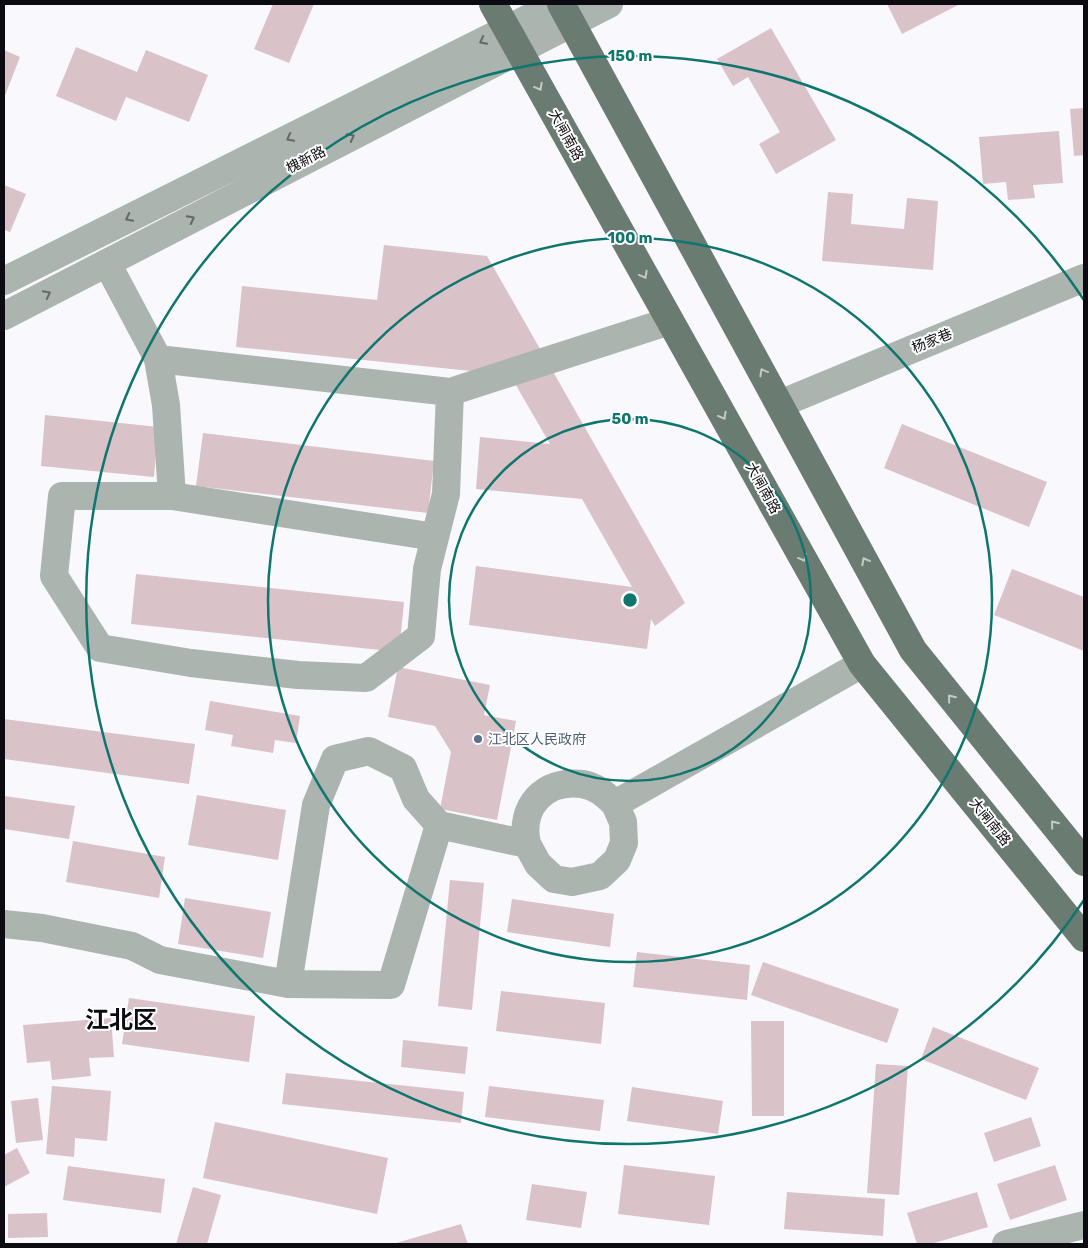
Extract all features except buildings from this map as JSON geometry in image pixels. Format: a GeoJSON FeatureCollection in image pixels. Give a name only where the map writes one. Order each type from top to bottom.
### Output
{"type":"FeatureCollection","features":[{"type":"Feature","properties":{"kind":"main road","name":"大闸南路"},"geometry":{"type":"LineString","coordinates":[[493,4],[862,664],[1084,938]]}},
{"type":"Feature","properties":{"kind":"main road"},"geometry":{"type":"LineString","coordinates":[[564,10],[913,650],[1084,862]]}},
{"type":"Feature","properties":{"kind":"street","name":"槐新路"},"geometry":{"type":"LineString","coordinates":[[4,316],[107,263],[513,40],[564,10],[609,4]]}},
{"type":"Feature","properties":{"kind":"street","name":"槐新路"},"geometry":{"type":"LineString","coordinates":[[4,281],[513,40]]}},
{"type":"Feature","properties":{"kind":"street"},"geometry":{"type":"LineString","coordinates":[[107,263],[158,359],[166,405],[172,496]]}},
{"type":"Feature","properties":{"kind":"street","name":"杨家巷"},"geometry":{"type":"LineString","coordinates":[[780,404],[1084,278]]}},
{"type":"Feature","properties":{"kind":"street"},"geometry":{"type":"LineString","coordinates":[[158,359],[450,392],[670,321]]}},
{"type":"Feature","properties":{"kind":"street"},"geometry":{"type":"LineString","coordinates":[[435,537],[172,496],[62,496],[54,576],[100,648],[190,663],[298,675],[366,678],[421,636],[427,569],[446,494],[450,392]]}},
{"type":"Feature","properties":{"kind":"street"},"geometry":{"type":"LineString","coordinates":[[615,804],[862,664]]}},
{"type":"Feature","properties":{"kind":"street"},"geometry":{"type":"LineString","coordinates":[[288,984],[316,805],[335,759],[369,751],[403,768],[416,798],[439,826],[527,844]]}},
{"type":"Feature","properties":{"kind":"street"},"geometry":{"type":"LineString","coordinates":[[563,784],[583,784],[602,792],[615,804],[623,822],[624,843],[617,860],[600,876],[572,882],[554,879],[538,864],[527,844],[524,830],[528,813],[546,789],[563,784]]}},
{"type":"Feature","properties":{"kind":"street"},"geometry":{"type":"LineString","coordinates":[[4,924],[42,928],[132,946],[160,960],[288,984],[391,985],[439,826]]}},
{"type":"Feature","properties":{"kind":"street"},"geometry":{"type":"LineString","coordinates":[[1006,1244],[1084,1225]]}},
{"type":"Feature","properties":{"kind":"place","name":"江北区人民政府"},"geometry":{"type":"Point","coordinates":[478,739]}},
{"type":"Feature","properties":{"kind":"district","name":"江北区"},"geometry":{"type":"Point","coordinates":[121,1020]}}]}
